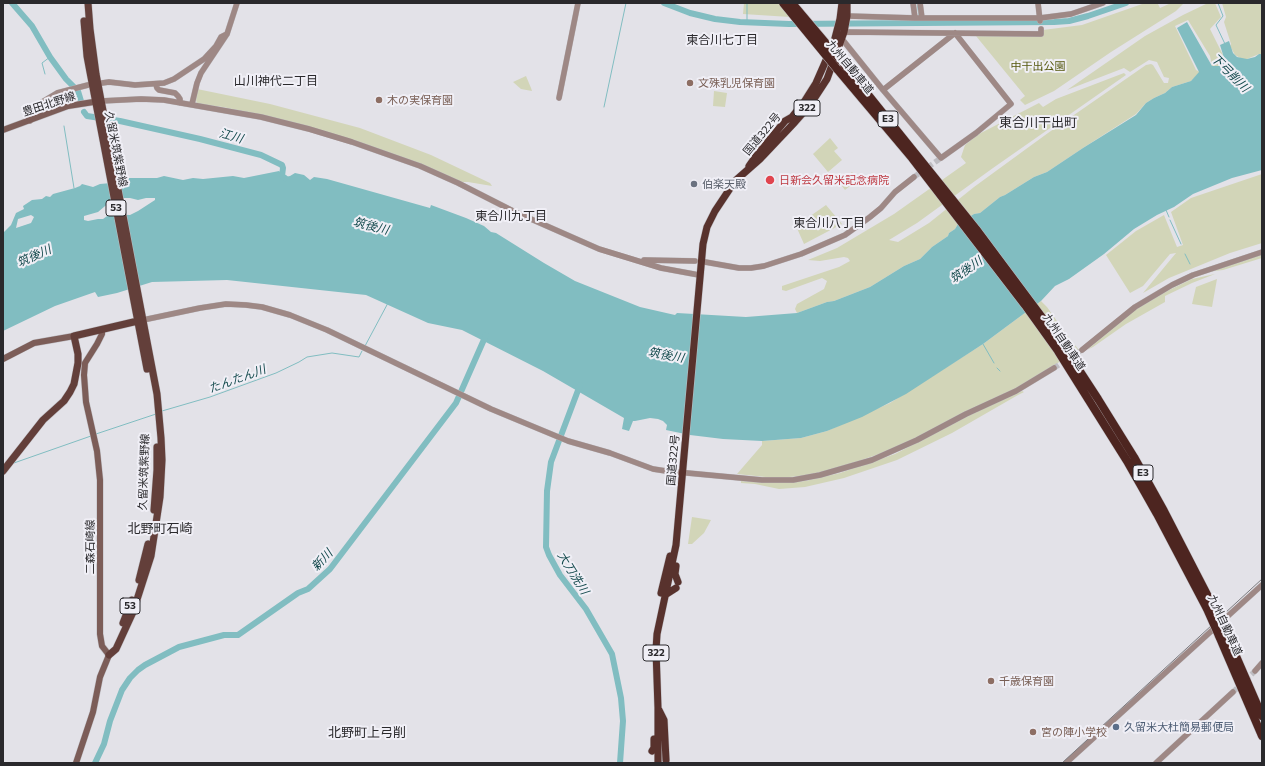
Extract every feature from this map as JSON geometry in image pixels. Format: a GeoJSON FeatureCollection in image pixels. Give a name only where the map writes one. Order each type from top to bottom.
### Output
{"type":"FeatureCollection","features":[{"type":"Feature","properties":{"kind":"highway","name":"九州自動車道"},"geometry":{"type":"LineString","coordinates":[[783,3],[839,65]]}},
{"type":"Feature","properties":{"kind":"highway","name":"九州自動車道"},"geometry":{"type":"LineString","coordinates":[[792,3],[912,158],[932,179],[1025,305],[1061,349],[1210,607],[1262,736]]}},
{"type":"Feature","properties":{"kind":"highway","name":"国道322号"},"geometry":{"type":"LineString","coordinates":[[842,3],[845,18]]}},
{"type":"Feature","properties":{"kind":"highway","name":"国道322号"},"geometry":{"type":"LineString","coordinates":[[658,763],[657,634],[676,548],[702,249],[708,227],[724,196],[735,181],[760,159],[810,105],[827,79],[845,18],[847,3]]}},
{"type":"Feature","properties":{"kind":"highway"},"geometry":{"type":"LineString","coordinates":[[661,614],[659,604],[663,579],[671,551],[676,548],[677,564],[675,574],[677,585],[665,595]]}},
{"type":"Feature","properties":{"kind":"highway","name":"九州自動車道"},"geometry":{"type":"LineString","coordinates":[[1222,635],[1262,716]]}},
{"type":"Feature","properties":{"kind":"highway"},"geometry":{"type":"LineString","coordinates":[[652,752],[654,748],[654,717],[658,708]]}},
{"type":"Feature","properties":{"kind":"highway"},"geometry":{"type":"LineString","coordinates":[[658,708],[664,720],[666,760]]}},
{"type":"Feature","properties":{"kind":"main road","name":"久留米筑紫野線"},"geometry":{"type":"LineString","coordinates":[[84,3],[87,56],[99,104],[157,415],[157,470],[154,515],[148,547],[131,605],[109,655]]}},
{"type":"Feature","properties":{"kind":"main road","name":"久留米筑紫野線"},"geometry":{"type":"LineString","coordinates":[[88,3],[99,104]]}},
{"type":"Feature","properties":{"kind":"main road","name":"豊田北野線"},"geometry":{"type":"LineString","coordinates":[[3,130],[68,106],[99,104]]}},
{"type":"Feature","properties":{"kind":"main road"},"geometry":{"type":"LineString","coordinates":[[3,359],[34,343],[74,336],[140,321]]}},
{"type":"Feature","properties":{"kind":"main road","name":"二森石崎線"},"geometry":{"type":"LineString","coordinates":[[102,330],[102,334],[97,344],[85,363],[84,375],[86,402],[97,451],[100,480],[100,634],[102,646],[109,655]]}},
{"type":"Feature","properties":{"kind":"main road"},"geometry":{"type":"LineString","coordinates":[[6,467],[43,420],[64,401],[72,388],[78,363],[78,354],[74,336]]}},
{"type":"Feature","properties":{"kind":"main road"},"geometry":{"type":"LineString","coordinates":[[76,763],[93,712],[100,677],[109,655]]}},
{"type":"Feature","properties":{"kind":"street"},"geometry":{"type":"LineString","coordinates":[[192,104],[201,73],[227,34],[237,3]]}},
{"type":"Feature","properties":{"kind":"street"},"geometry":{"type":"LineString","coordinates":[[559,98],[578,3]]}},
{"type":"Feature","properties":{"kind":"street"},"geometry":{"type":"LineString","coordinates":[[913,3],[915,18]]}},
{"type":"Feature","properties":{"kind":"street"},"geometry":{"type":"LineString","coordinates":[[920,3],[922,18]]}},
{"type":"Feature","properties":{"kind":"street"},"geometry":{"type":"LineString","coordinates":[[1038,3],[1040,19]]}},
{"type":"Feature","properties":{"kind":"street"},"geometry":{"type":"LineString","coordinates":[[845,18],[1040,19],[1071,14],[1103,3]]}},
{"type":"Feature","properties":{"kind":"street"},"geometry":{"type":"LineString","coordinates":[[841,33],[1041,34],[1041,29]]}},
{"type":"Feature","properties":{"kind":"street"},"geometry":{"type":"LineString","coordinates":[[841,33],[883,90],[941,158],[976,133],[1011,104],[955,33]]}},
{"type":"Feature","properties":{"kind":"street"},"geometry":{"type":"LineString","coordinates":[[883,90],[955,33]]}},
{"type":"Feature","properties":{"kind":"street"},"geometry":{"type":"LineString","coordinates":[[102,83],[109,82],[136,85],[164,84],[174,80],[195,65],[216,46],[221,37],[227,34]]}},
{"type":"Feature","properties":{"kind":"street"},"geometry":{"type":"LineString","coordinates":[[156,85],[159,90],[175,93],[180,99],[180,103]]}},
{"type":"Feature","properties":{"kind":"street"},"geometry":{"type":"LineString","coordinates":[[30,120],[27,111],[57,93],[88,86]]}},
{"type":"Feature","properties":{"kind":"street"},"geometry":{"type":"LineString","coordinates":[[99,104],[141,99],[164,100],[261,117],[309,129],[390,155],[452,180],[515,212],[599,249],[635,261],[699,277]]}},
{"type":"Feature","properties":{"kind":"street"},"geometry":{"type":"LineString","coordinates":[[705,262],[739,268],[750,268],[764,266],[801,254],[845,235],[881,208],[894,192],[914,177]]}},
{"type":"Feature","properties":{"kind":"street"},"geometry":{"type":"LineString","coordinates":[[1082,350],[1135,307],[1166,289],[1193,275],[1262,252]]}},
{"type":"Feature","properties":{"kind":"street"},"geometry":{"type":"LineString","coordinates":[[635,261],[695,261]]}},
{"type":"Feature","properties":{"kind":"street"},"geometry":{"type":"LineString","coordinates":[[140,321],[226,304],[246,305],[274,310],[327,330],[462,396],[568,441],[610,453],[653,469],[683,470],[778,481],[812,477],[872,460],[917,440],[966,414],[1016,391],[1054,368]]}},
{"type":"Feature","properties":{"kind":"street"},"geometry":{"type":"LineString","coordinates":[[1066,763],[1262,585]]}},
{"type":"Feature","properties":{"kind":"street"},"geometry":{"type":"LineString","coordinates":[[1255,671],[1262,664]]}},
{"type":"Feature","properties":{"kind":"street"},"geometry":{"type":"LineString","coordinates":[[1156,763],[1233,692]]}},
{"type":"Feature","properties":{"kind":"green space"},"geometry":{"type":"Polygon","coordinates":[[[744,3],[778,3],[790,17],[743,14],[744,3]]]}},
{"type":"Feature","properties":{"kind":"green space","name":"中干出公園"},"geometry":{"type":"Polygon","coordinates":[[[1145,3],[1158,4],[1160,8],[1171,3],[1184,3],[1176,11],[1111,52],[1054,91],[1025,105],[1020,100],[1025,96],[976,36],[1043,36],[1043,30],[1082,25],[1145,3]]]}},
{"type":"Feature","properties":{"kind":"green space"},"geometry":{"type":"Polygon","coordinates":[[[1208,3],[1215,3],[1221,17],[1210,29],[1225,59],[1224,63],[1218,66],[1212,66],[1210,56],[1188,20],[1175,26],[1196,70],[1200,72],[1191,81],[1172,87],[1165,93],[1154,98],[1146,103],[1136,114],[1047,172],[1034,177],[1000,197],[980,213],[974,214],[958,224],[948,236],[932,247],[920,259],[904,266],[870,287],[797,313],[795,309],[797,304],[824,289],[827,281],[822,278],[786,291],[782,290],[782,286],[839,267],[850,261],[848,258],[844,257],[820,261],[808,260],[837,248],[894,214],[966,163],[961,157],[965,145],[977,135],[1039,103],[1043,107],[1056,99],[1124,73],[1126,75],[917,223],[889,240],[898,242],[929,223],[974,187],[1048,133],[1146,65],[1153,65],[1164,83],[1168,83],[1169,78],[1164,77],[1157,62],[1149,60],[1130,72],[1124,68],[1067,90],[1145,36],[1208,3]]]}},
{"type":"Feature","properties":{"kind":"green space"},"geometry":{"type":"Polygon","coordinates":[[[1222,3],[1262,3],[1262,54],[1247,59],[1242,59],[1235,55],[1230,46],[1231,44],[1224,22],[1226,17],[1222,3]]]}},
{"type":"Feature","properties":{"kind":"green space"},"geometry":{"type":"Polygon","coordinates":[[[526,76],[532,91],[521,89],[513,82],[526,76]]]}},
{"type":"Feature","properties":{"kind":"green space"},"geometry":{"type":"Polygon","coordinates":[[[197,89],[270,104],[360,128],[431,155],[490,183],[492,186],[458,182],[414,163],[260,115],[223,107],[197,104],[197,89]]]}},
{"type":"Feature","properties":{"kind":"green space"},"geometry":{"type":"Polygon","coordinates":[[[714,91],[727,93],[725,107],[713,106],[714,91]]]}},
{"type":"Feature","properties":{"kind":"green space"},"geometry":{"type":"Polygon","coordinates":[[[830,138],[838,148],[834,151],[842,160],[828,172],[813,154],[830,138]]]}},
{"type":"Feature","properties":{"kind":"green space"},"geometry":{"type":"Polygon","coordinates":[[[852,172],[858,180],[845,190],[839,182],[852,172]]]}},
{"type":"Feature","properties":{"kind":"green space"},"geometry":{"type":"Polygon","coordinates":[[[1262,174],[1262,243],[1230,253],[1169,278],[1143,293],[1176,253],[1170,254],[1143,286],[1130,293],[1106,255],[1136,231],[1164,215],[1177,247],[1183,245],[1171,212],[1191,198],[1262,174]]]}},
{"type":"Feature","properties":{"kind":"green space"},"geometry":{"type":"Polygon","coordinates":[[[826,205],[842,224],[804,244],[796,226],[826,205]]]}},
{"type":"Feature","properties":{"kind":"green space"},"geometry":{"type":"Polygon","coordinates":[[[1262,254],[1262,258],[1223,270],[1207,272],[1262,254]]]}},
{"type":"Feature","properties":{"kind":"green space"},"geometry":{"type":"Polygon","coordinates":[[[1215,274],[1165,296],[1165,302],[1126,324],[1087,350],[1136,309],[1192,279],[1215,274]]]}},
{"type":"Feature","properties":{"kind":"green space"},"geometry":{"type":"Polygon","coordinates":[[[1217,279],[1212,307],[1192,304],[1196,287],[1217,279]]]}},
{"type":"Feature","properties":{"kind":"green space"},"geometry":{"type":"Polygon","coordinates":[[[1041,301],[1079,350],[1015,389],[894,449],[838,468],[803,476],[775,478],[737,474],[762,445],[762,441],[801,438],[827,431],[890,403],[983,344],[1041,301]]]}},
{"type":"Feature","properties":{"kind":"green space"},"geometry":{"type":"Polygon","coordinates":[[[1022,391],[1024,392],[952,433],[897,460],[844,478],[805,487],[779,489],[741,483],[741,481],[777,483],[805,481],[840,473],[895,454],[972,414],[1022,391]]]}},
{"type":"Feature","properties":{"kind":"green space"},"geometry":{"type":"Polygon","coordinates":[[[692,517],[711,520],[704,533],[692,544],[688,544],[692,517]]]}},
{"type":"Feature","properties":{"kind":"water","name":"筑後川"},"geometry":{"type":"Polygon","coordinates":[[[1187,22],[1212,66],[1219,66],[1225,61],[1220,45],[1229,41],[1233,53],[1237,57],[1247,59],[1262,54],[1262,170],[1232,178],[1193,194],[1174,207],[1134,229],[1104,254],[1069,279],[1055,286],[1041,301],[983,344],[906,394],[862,417],[827,431],[801,438],[762,441],[723,439],[690,435],[666,430],[667,425],[663,421],[650,418],[633,421],[629,431],[622,429],[624,418],[543,371],[462,330],[428,323],[366,295],[227,280],[152,282],[117,293],[98,297],[95,292],[55,306],[3,331],[3,233],[11,225],[16,213],[24,209],[23,206],[32,200],[42,199],[46,196],[50,197],[53,194],[75,188],[82,184],[93,187],[100,184],[122,182],[127,178],[157,178],[164,176],[183,180],[233,176],[244,178],[279,171],[285,177],[295,173],[304,175],[310,180],[314,177],[327,179],[430,208],[431,205],[466,218],[484,226],[491,232],[496,233],[575,281],[640,307],[675,315],[677,313],[746,317],[797,313],[870,287],[904,266],[920,259],[932,247],[948,236],[958,224],[974,214],[980,213],[1000,197],[1034,177],[1047,172],[1136,115],[1146,103],[1154,98],[1165,93],[1172,87],[1191,81],[1199,72],[1177,28],[1187,22]],[[122,198],[111,201],[98,212],[84,216],[84,220],[88,221],[103,219],[110,214],[130,215],[155,200],[155,198],[138,200],[122,198]],[[31,215],[18,219],[16,228],[31,223],[34,217],[31,215]]]}},
{"type":"Feature","properties":{"kind":"waterway","name":"江川"},"geometry":{"type":"LineString","coordinates":[[12,3],[32,26],[50,57],[66,79],[78,91],[81,101]]}},
{"type":"Feature","properties":{"kind":"waterway"},"geometry":{"type":"LineString","coordinates":[[604,107],[626,3]]}},
{"type":"Feature","properties":{"kind":"waterway","name":"下弓削川"},"geometry":{"type":"LineString","coordinates":[[664,3],[690,13],[715,19],[740,22],[789,24],[1054,22],[1069,21],[1088,16],[1126,3]]}},
{"type":"Feature","properties":{"kind":"waterway"},"geometry":{"type":"LineString","coordinates":[[747,3],[747,22]]}},
{"type":"Feature","properties":{"kind":"waterway"},"geometry":{"type":"LineString","coordinates":[[917,3],[919,16]]}},
{"type":"Feature","properties":{"kind":"waterway"},"geometry":{"type":"LineString","coordinates":[[1218,3],[1223,16],[1216,25],[1225,44]]}},
{"type":"Feature","properties":{"kind":"waterway"},"geometry":{"type":"LineString","coordinates":[[45,74],[42,63],[50,57]]}},
{"type":"Feature","properties":{"kind":"waterway","name":"江川"},"geometry":{"type":"LineString","coordinates":[[84,112],[87,116],[120,121],[200,139],[261,155],[282,165],[282,176],[285,178]]}},
{"type":"Feature","properties":{"kind":"waterway"},"geometry":{"type":"LineString","coordinates":[[64,126],[74,188]]}},
{"type":"Feature","properties":{"kind":"waterway"},"geometry":{"type":"LineString","coordinates":[[1166,210],[1169,217]]}},
{"type":"Feature","properties":{"kind":"waterway"},"geometry":{"type":"LineString","coordinates":[[1170,220],[1181,244]]}},
{"type":"Feature","properties":{"kind":"waterway"},"geometry":{"type":"LineString","coordinates":[[1185,254],[1190,264]]}},
{"type":"Feature","properties":{"kind":"waterway","name":"たんたん川"},"geometry":{"type":"LineString","coordinates":[[365,346],[388,303]]}},
{"type":"Feature","properties":{"kind":"waterway","name":"新川"},"geometry":{"type":"LineString","coordinates":[[95,763],[104,744],[110,721],[122,690],[130,678],[138,670],[179,647],[224,635],[238,635],[298,593],[308,589],[330,569],[456,403],[486,335]]}},
{"type":"Feature","properties":{"kind":"waterway"},"geometry":{"type":"LineString","coordinates":[[983,344],[994,363]]}},
{"type":"Feature","properties":{"kind":"waterway","name":"たんたん川"},"geometry":{"type":"LineString","coordinates":[[162,411],[210,397],[276,373],[307,357],[332,353],[359,357],[362,351]]}},
{"type":"Feature","properties":{"kind":"waterway"},"geometry":{"type":"LineString","coordinates":[[997,368],[1000,371]]}},
{"type":"Feature","properties":{"kind":"waterway","name":"大刀洗川"},"geometry":{"type":"LineString","coordinates":[[580,385],[551,462],[547,491],[546,547],[560,575],[586,609],[612,654],[621,698],[623,721],[620,763]]}},
{"type":"Feature","properties":{"kind":"waterway","name":"たんたん川"},"geometry":{"type":"LineString","coordinates":[[96,434],[156,414]]}},
{"type":"Feature","properties":{"kind":"waterway","name":"たんたん川"},"geometry":{"type":"LineString","coordinates":[[11,464],[91,436]]}},
{"type":"Feature","properties":{"kind":"tunnel"},"geometry":{"type":"LineString","coordinates":[[914,177],[941,158]]}},
{"type":"Feature","properties":{"kind":"tunnel"},"geometry":{"type":"LineString","coordinates":[[1054,368],[1082,350]]}},
{"type":"Feature","properties":{"kind":"tunnel"},"geometry":{"type":"LineString","coordinates":[[1233,692],[1255,671]]}},
{"type":"Feature","properties":{"kind":"railway"},"geometry":{"type":"LineString","coordinates":[[1062,763],[1262,579]]}},
{"type":"Feature","properties":{"kind":"place","name":"文殊乳児保育園"},"geometry":{"type":"Point","coordinates":[690,83]}},
{"type":"Feature","properties":{"kind":"place","name":"木の実保育園"},"geometry":{"type":"Point","coordinates":[379,100]}},
{"type":"Feature","properties":{"kind":"place","name":"日新会久留米記念病院"},"geometry":{"type":"Point","coordinates":[770,180]}},
{"type":"Feature","properties":{"kind":"place","name":"伯楽天殿"},"geometry":{"type":"Point","coordinates":[694,184]}},
{"type":"Feature","properties":{"kind":"place","name":"千歳保育園"},"geometry":{"type":"Point","coordinates":[991,681]}},
{"type":"Feature","properties":{"kind":"place","name":"久留米大杜簡易郵便局"},"geometry":{"type":"Point","coordinates":[1116,727]}},
{"type":"Feature","properties":{"kind":"place","name":"宮の陣小学校"},"geometry":{"type":"Point","coordinates":[1033,732]}},
{"type":"Feature","properties":{"kind":"district","name":"東合川七丁目"},"geometry":{"type":"Point","coordinates":[722,40]}},
{"type":"Feature","properties":{"kind":"district","name":"山川神代二丁目"},"geometry":{"type":"Point","coordinates":[276,81]}},
{"type":"Feature","properties":{"kind":"district","name":"東合川干出町"},"geometry":{"type":"Point","coordinates":[1038,123]}},
{"type":"Feature","properties":{"kind":"district","name":"東合川九丁目"},"geometry":{"type":"Point","coordinates":[511,216]}},
{"type":"Feature","properties":{"kind":"district","name":"東合川八丁目"},"geometry":{"type":"Point","coordinates":[829,223]}},
{"type":"Feature","properties":{"kind":"district","name":"北野町石崎"},"geometry":{"type":"Point","coordinates":[160,529]}},
{"type":"Feature","properties":{"kind":"district","name":"北野町上弓削"},"geometry":{"type":"Point","coordinates":[367,733]}}]}
